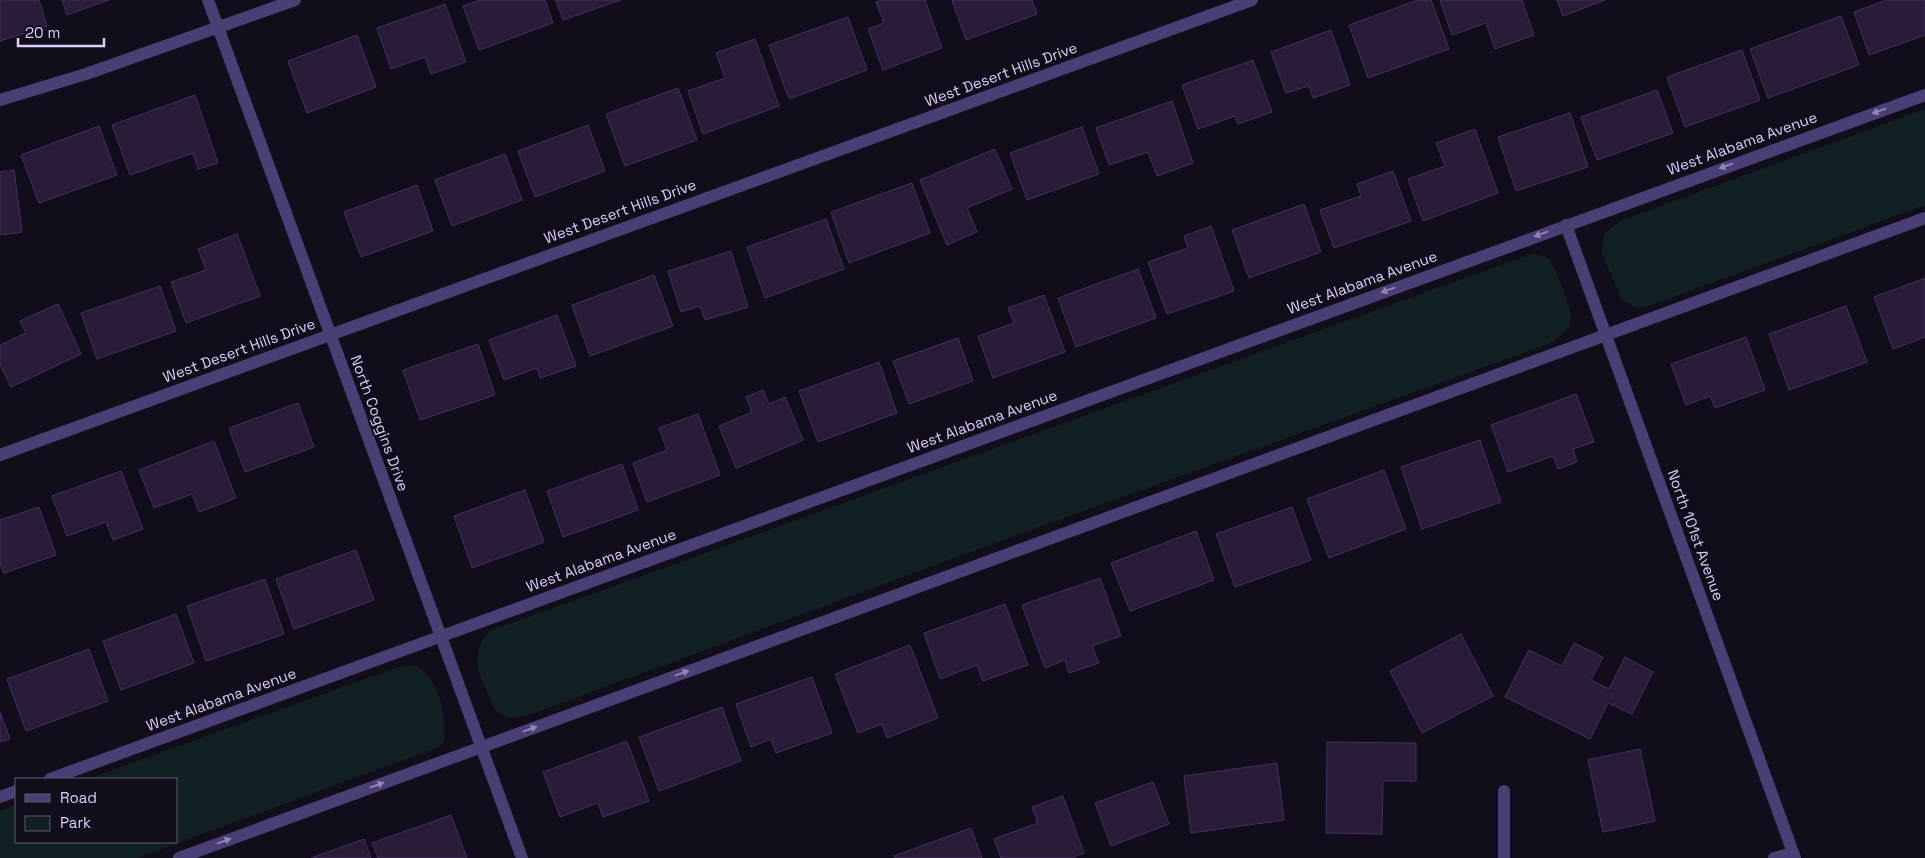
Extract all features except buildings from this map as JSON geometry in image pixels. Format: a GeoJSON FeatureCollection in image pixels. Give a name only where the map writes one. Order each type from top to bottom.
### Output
{"type":"FeatureCollection","features":[{"type":"Feature","properties":{"kind":"street","name":"North Coggins Drive"},"geometry":{"type":"LineString","coordinates":[[208,0],[522,858]]}},
{"type":"Feature","properties":{"kind":"street"},"geometry":{"type":"LineString","coordinates":[[0,100],[219,28],[294,0]]}},
{"type":"Feature","properties":{"kind":"street","name":"West Desert Hills Drive"},"geometry":{"type":"LineString","coordinates":[[0,455],[1252,0]]}},
{"type":"Feature","properties":{"kind":"street","name":"West Alabama Avenue"},"geometry":{"type":"LineString","coordinates":[[53,778],[1925,94]]}},
{"type":"Feature","properties":{"kind":"street"},"geometry":{"type":"LineString","coordinates":[[179,858],[1925,218]]}},
{"type":"Feature","properties":{"kind":"street","name":"North 101st Avenue"},"geometry":{"type":"LineString","coordinates":[[1566,225],[1794,855]]}},
{"type":"Feature","properties":{"kind":"street"},"geometry":{"type":"LineString","coordinates":[[0,797],[15,791]]}},
{"type":"Feature","properties":{"kind":"street"},"geometry":{"type":"LineString","coordinates":[[1504,791],[1504,858]]}},
{"type":"Feature","properties":{"kind":"street"},"geometry":{"type":"LineString","coordinates":[[1774,858],[1794,855]]}},
{"type":"Feature","properties":{"kind":"green space"},"geometry":{"type":"Polygon","coordinates":[[[1925,109],[1925,205],[1646,307],[1637,308],[1622,300],[1601,251],[1605,233],[1620,221],[1925,109]]]}},
{"type":"Feature","properties":{"kind":"green space"},"geometry":{"type":"Polygon","coordinates":[[[1534,253],[1549,259],[1561,283],[1571,316],[1571,322],[1564,333],[1548,344],[1025,532],[526,716],[508,718],[495,710],[486,689],[477,660],[483,640],[490,631],[1534,253]]]}},
{"type":"Feature","properties":{"kind":"green space"},"geometry":{"type":"Polygon","coordinates":[[[410,665],[420,669],[429,676],[435,686],[443,710],[443,744],[178,843],[178,778],[91,778],[401,666],[410,665]]]}},
{"type":"Feature","properties":{"kind":"green space"},"geometry":{"type":"Polygon","coordinates":[[[15,805],[15,843],[178,843],[137,858],[0,858],[0,811],[15,805]]]}}]}
